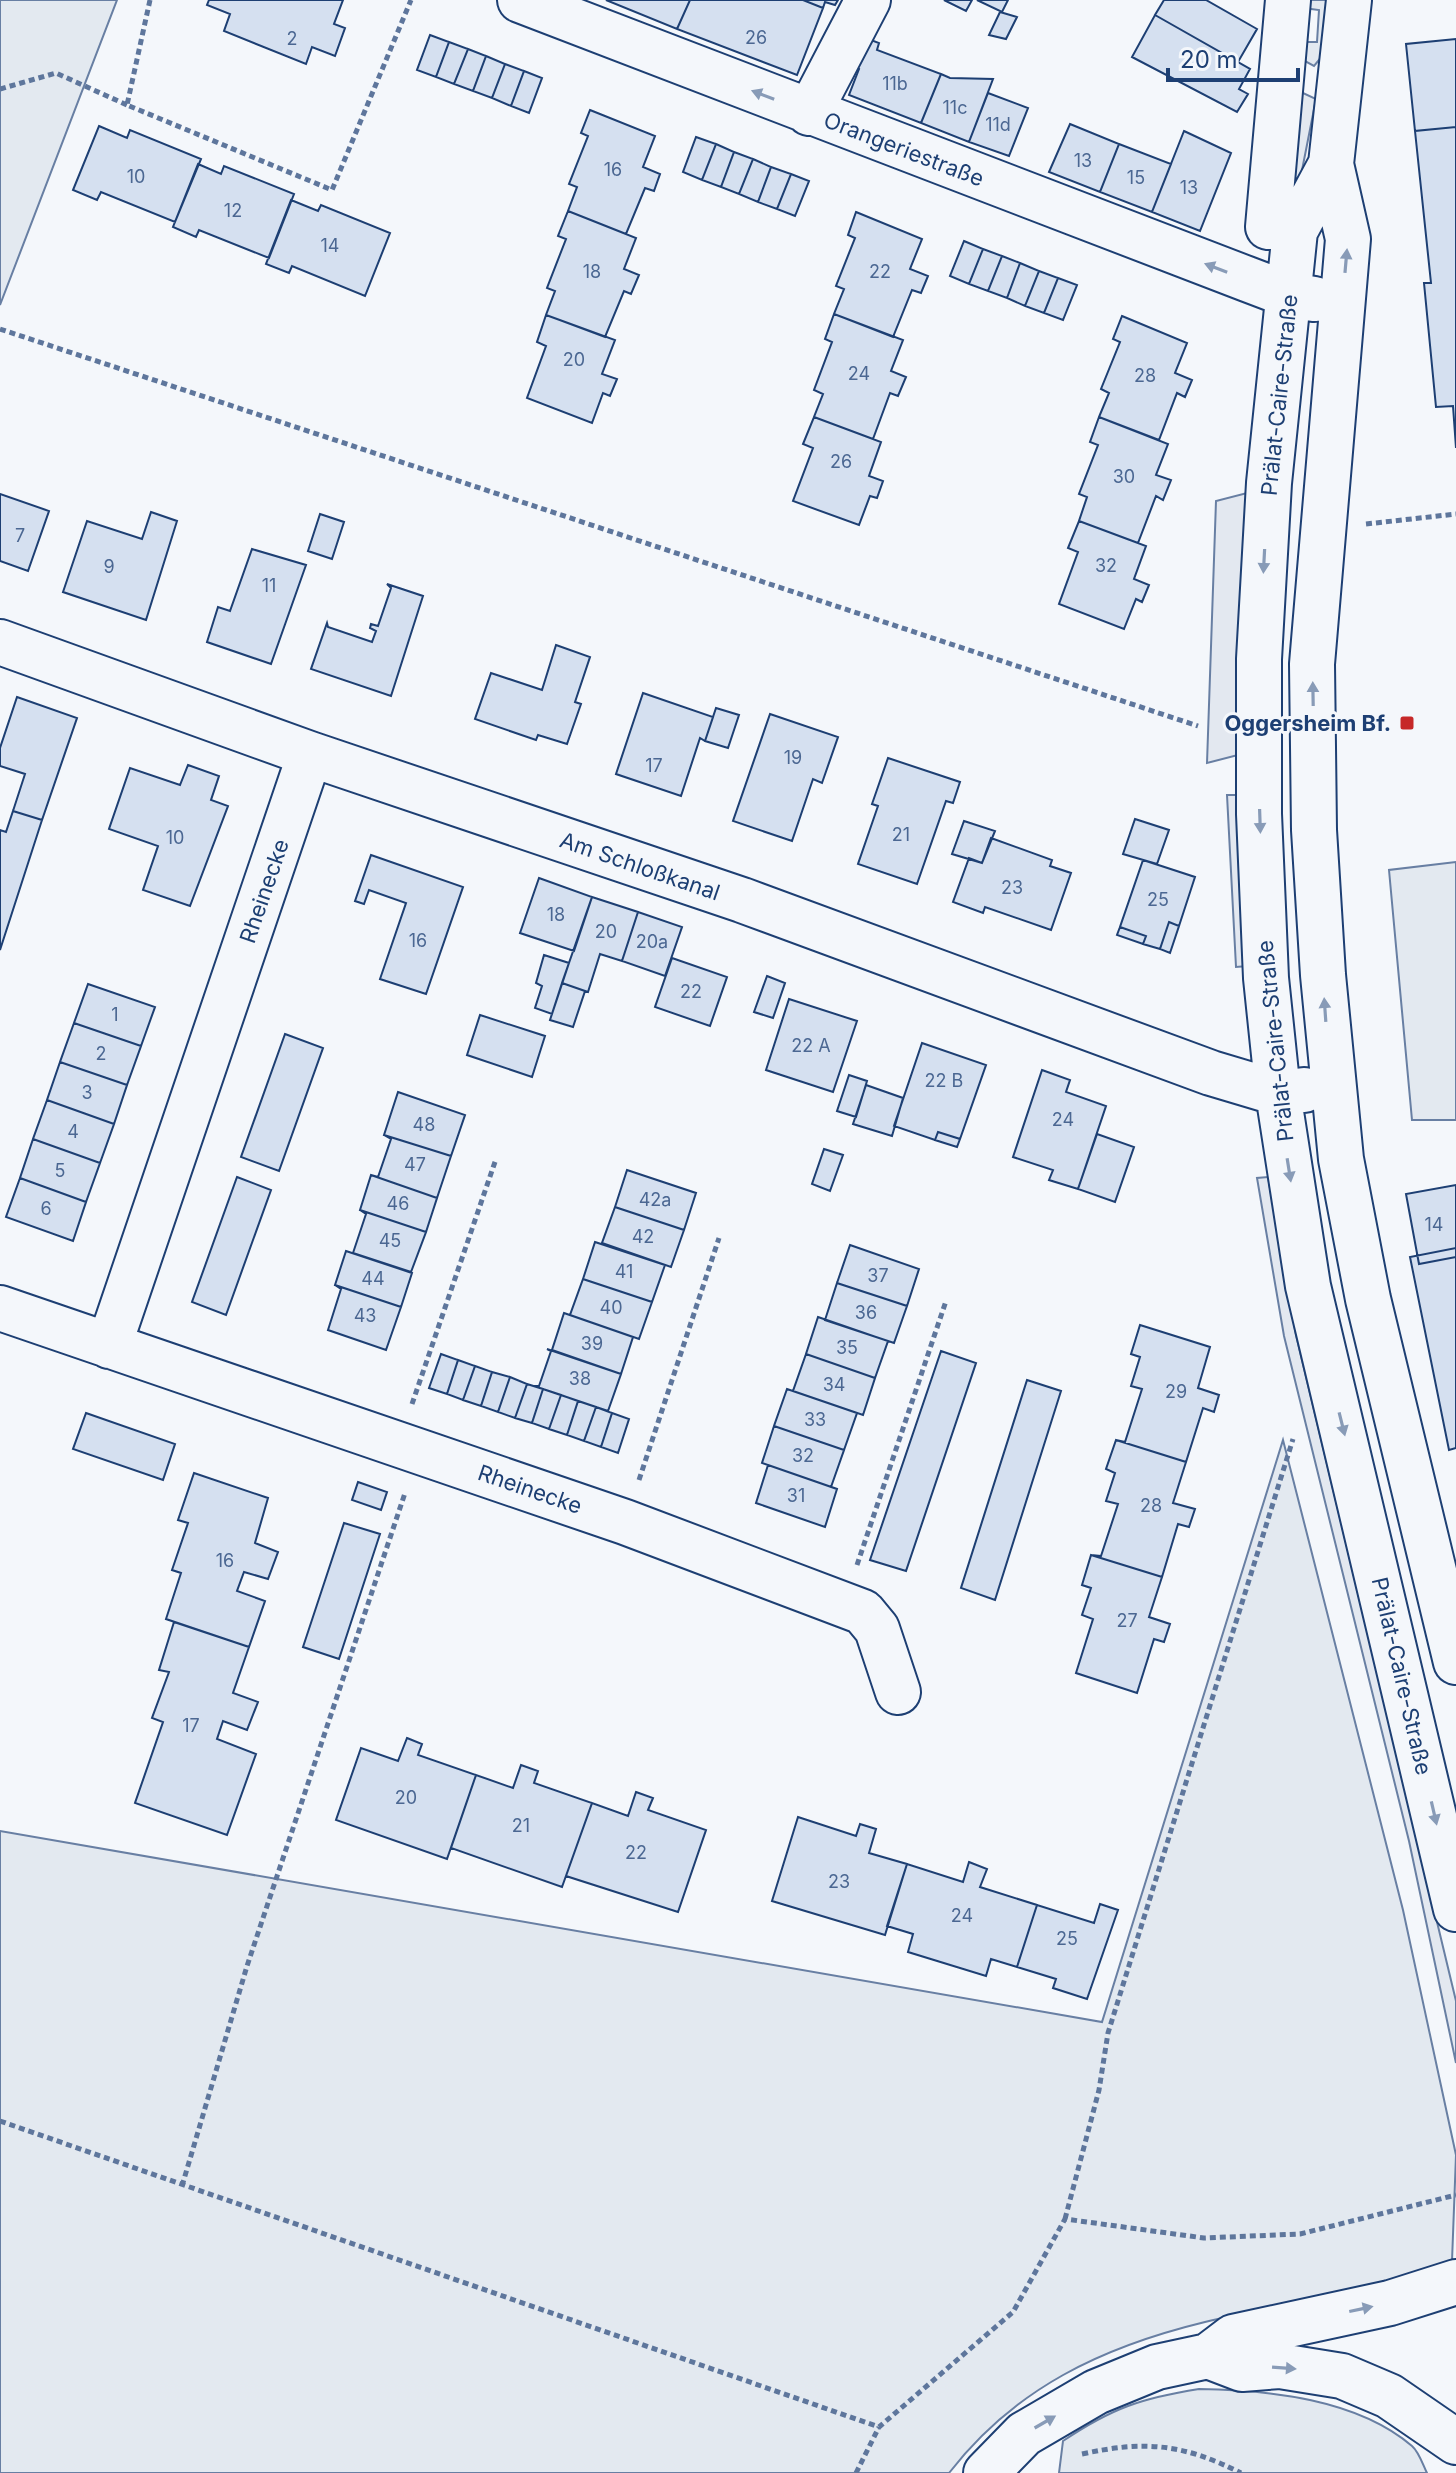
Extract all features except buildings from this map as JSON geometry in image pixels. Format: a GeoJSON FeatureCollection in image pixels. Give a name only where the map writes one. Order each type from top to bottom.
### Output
{"type":"FeatureCollection","features":[{"type":"Feature","properties":{"kind":"street","name":"Orangeriestraße"},"geometry":{"type":"LineString","coordinates":[[520,0],[1289,295],[1342,304]]}},
{"type":"Feature","properties":{"kind":"street"},"geometry":{"type":"LineString","coordinates":[[809,113],[868,0]]}},
{"type":"Feature","properties":{"kind":"street"},"geometry":{"type":"LineString","coordinates":[[1268,227],[1288,0]]}},
{"type":"Feature","properties":{"kind":"street","name":"Prälat-Caire-Straße"},"geometry":{"type":"LineString","coordinates":[[1349,0],[1331,164],[1348,239],[1312,664],[1314,830],[1331,1087],[1368,1299],[1422,1532],[1456,1662]]}},
{"type":"Feature","properties":{"kind":"street"},"geometry":{"type":"LineString","coordinates":[[1283,72],[1341,79]]}},
{"type":"Feature","properties":{"kind":"street","name":"Prälat-Caire-Straße"},"geometry":{"type":"LineString","coordinates":[[1331,164],[1295,231],[1269,483],[1259,659],[1259,814],[1266,978],[1278,1093],[1308,1286],[1456,1909]]}},
{"type":"Feature","properties":{"kind":"street","name":"Am Schloßkanal"},"geometry":{"type":"LineString","coordinates":[[0,642],[310,754],[742,900],[1211,1073],[1278,1093]]}},
{"type":"Feature","properties":{"kind":"street","name":"Rheinecke"},"geometry":{"type":"LineString","coordinates":[[109,1346],[310,754]]}},
{"type":"Feature","properties":{"kind":"street"},"geometry":{"type":"LineString","coordinates":[[1278,1093],[1331,1087]]}},
{"type":"Feature","properties":{"kind":"street","name":"Rheinecke"},"geometry":{"type":"LineString","coordinates":[[0,1308],[625,1522],[863,1612],[877,1629],[898,1692]]}},
{"type":"Feature","properties":{"kind":"street"},"geometry":{"type":"LineString","coordinates":[[1371,1544],[1422,1532]]}},
{"type":"Feature","properties":{"kind":"street"},"geometry":{"type":"LineString","coordinates":[[986,2473],[1024,2434],[1096,2392],[1157,2367],[1208,2356],[1233,2337],[1404,2300],[1456,2282]]}},
{"type":"Feature","properties":{"kind":"street"},"geometry":{"type":"LineString","coordinates":[[1208,2356],[1242,2369],[1280,2366],[1342,2376],[1389,2396],[1456,2442]]}},
{"type":"Feature","properties":{"kind":"path"},"geometry":{"type":"LineString","coordinates":[[127,105],[150,0]]}},
{"type":"Feature","properties":{"kind":"path"},"geometry":{"type":"LineString","coordinates":[[0,89],[56,73],[332,190],[411,0]]}},
{"type":"Feature","properties":{"kind":"path"},"geometry":{"type":"LineString","coordinates":[[0,329],[1198,726]]}},
{"type":"Feature","properties":{"kind":"path"},"geometry":{"type":"LineString","coordinates":[[1322,530],[1456,514]]}},
{"type":"Feature","properties":{"kind":"path"},"geometry":{"type":"LineString","coordinates":[[182,2186],[496,1159]]}},
{"type":"Feature","properties":{"kind":"path"},"geometry":{"type":"LineString","coordinates":[[625,1522],[719,1238]]}},
{"type":"Feature","properties":{"kind":"path"},"geometry":{"type":"LineString","coordinates":[[844,1604],[946,1301]]}},
{"type":"Feature","properties":{"kind":"path"},"geometry":{"type":"LineString","coordinates":[[856,2473],[879,2427],[1013,2312],[1065,2219],[1099,2090],[1108,2033],[1293,1439]]}},
{"type":"Feature","properties":{"kind":"path"},"geometry":{"type":"LineString","coordinates":[[0,2121],[879,2427]]}},
{"type":"Feature","properties":{"kind":"path"},"geometry":{"type":"LineString","coordinates":[[1065,2219],[1204,2238],[1300,2234],[1456,2195]]}},
{"type":"Feature","properties":{"kind":"path"},"geometry":{"type":"LineString","coordinates":[[1076,2456],[1118,2446],[1162,2444],[1208,2457],[1241,2473]]}},
{"type":"Feature","properties":{"kind":"shaded area"},"geometry":{"type":"Polygon","coordinates":[[[0,0],[117,0],[0,305],[0,0]]]}},
{"type":"Feature","properties":{"kind":"shaded area"},"geometry":{"type":"Polygon","coordinates":[[[1304,0],[1328,0],[1324,54],[1314,66],[1301,59],[1302,42],[1317,42],[1319,10],[1304,8],[1304,0]]]}},
{"type":"Feature","properties":{"kind":"shaded area"},"geometry":{"type":"Polygon","coordinates":[[[1288,86],[1316,99],[1293,216],[1288,86]]]}},
{"type":"Feature","properties":{"kind":"shaded area"},"geometry":{"type":"Polygon","coordinates":[[[1247,493],[1238,755],[1207,763],[1216,501],[1247,493]]]}},
{"type":"Feature","properties":{"kind":"shaded area"},"geometry":{"type":"Polygon","coordinates":[[[1227,795],[1240,795],[1248,966],[1236,967],[1227,795]]]}},
{"type":"Feature","properties":{"kind":"shaded area"},"geometry":{"type":"Polygon","coordinates":[[[1456,862],[1456,1120],[1412,1120],[1389,870],[1456,862]]]}},
{"type":"Feature","properties":{"kind":"shaded area"},"geometry":{"type":"Polygon","coordinates":[[[1268,1177],[1296,1335],[1456,2001],[1456,2063],[1409,1841],[1284,1336],[1257,1178],[1268,1177]]]}},
{"type":"Feature","properties":{"kind":"shaded area"},"geometry":{"type":"Polygon","coordinates":[[[1283,1440],[1403,1910],[1456,2155],[1452,2261],[1362,2291],[1236,2315],[1167,2332],[1096,2358],[1032,2394],[1002,2417],[949,2473],[0,2473],[0,1831],[1102,2022],[1283,1440]]]}},
{"type":"Feature","properties":{"kind":"shaded area"},"geometry":{"type":"Polygon","coordinates":[[[1199,2389],[1283,2395],[1311,2400],[1365,2417],[1412,2446],[1427,2473],[1059,2473],[1063,2441],[1081,2430],[1128,2406],[1199,2389]]]}},
{"type":"Feature","properties":{"kind":"place","name":"Oggersheim Bf."},"geometry":{"type":"Point","coordinates":[1407,723]}}]}
